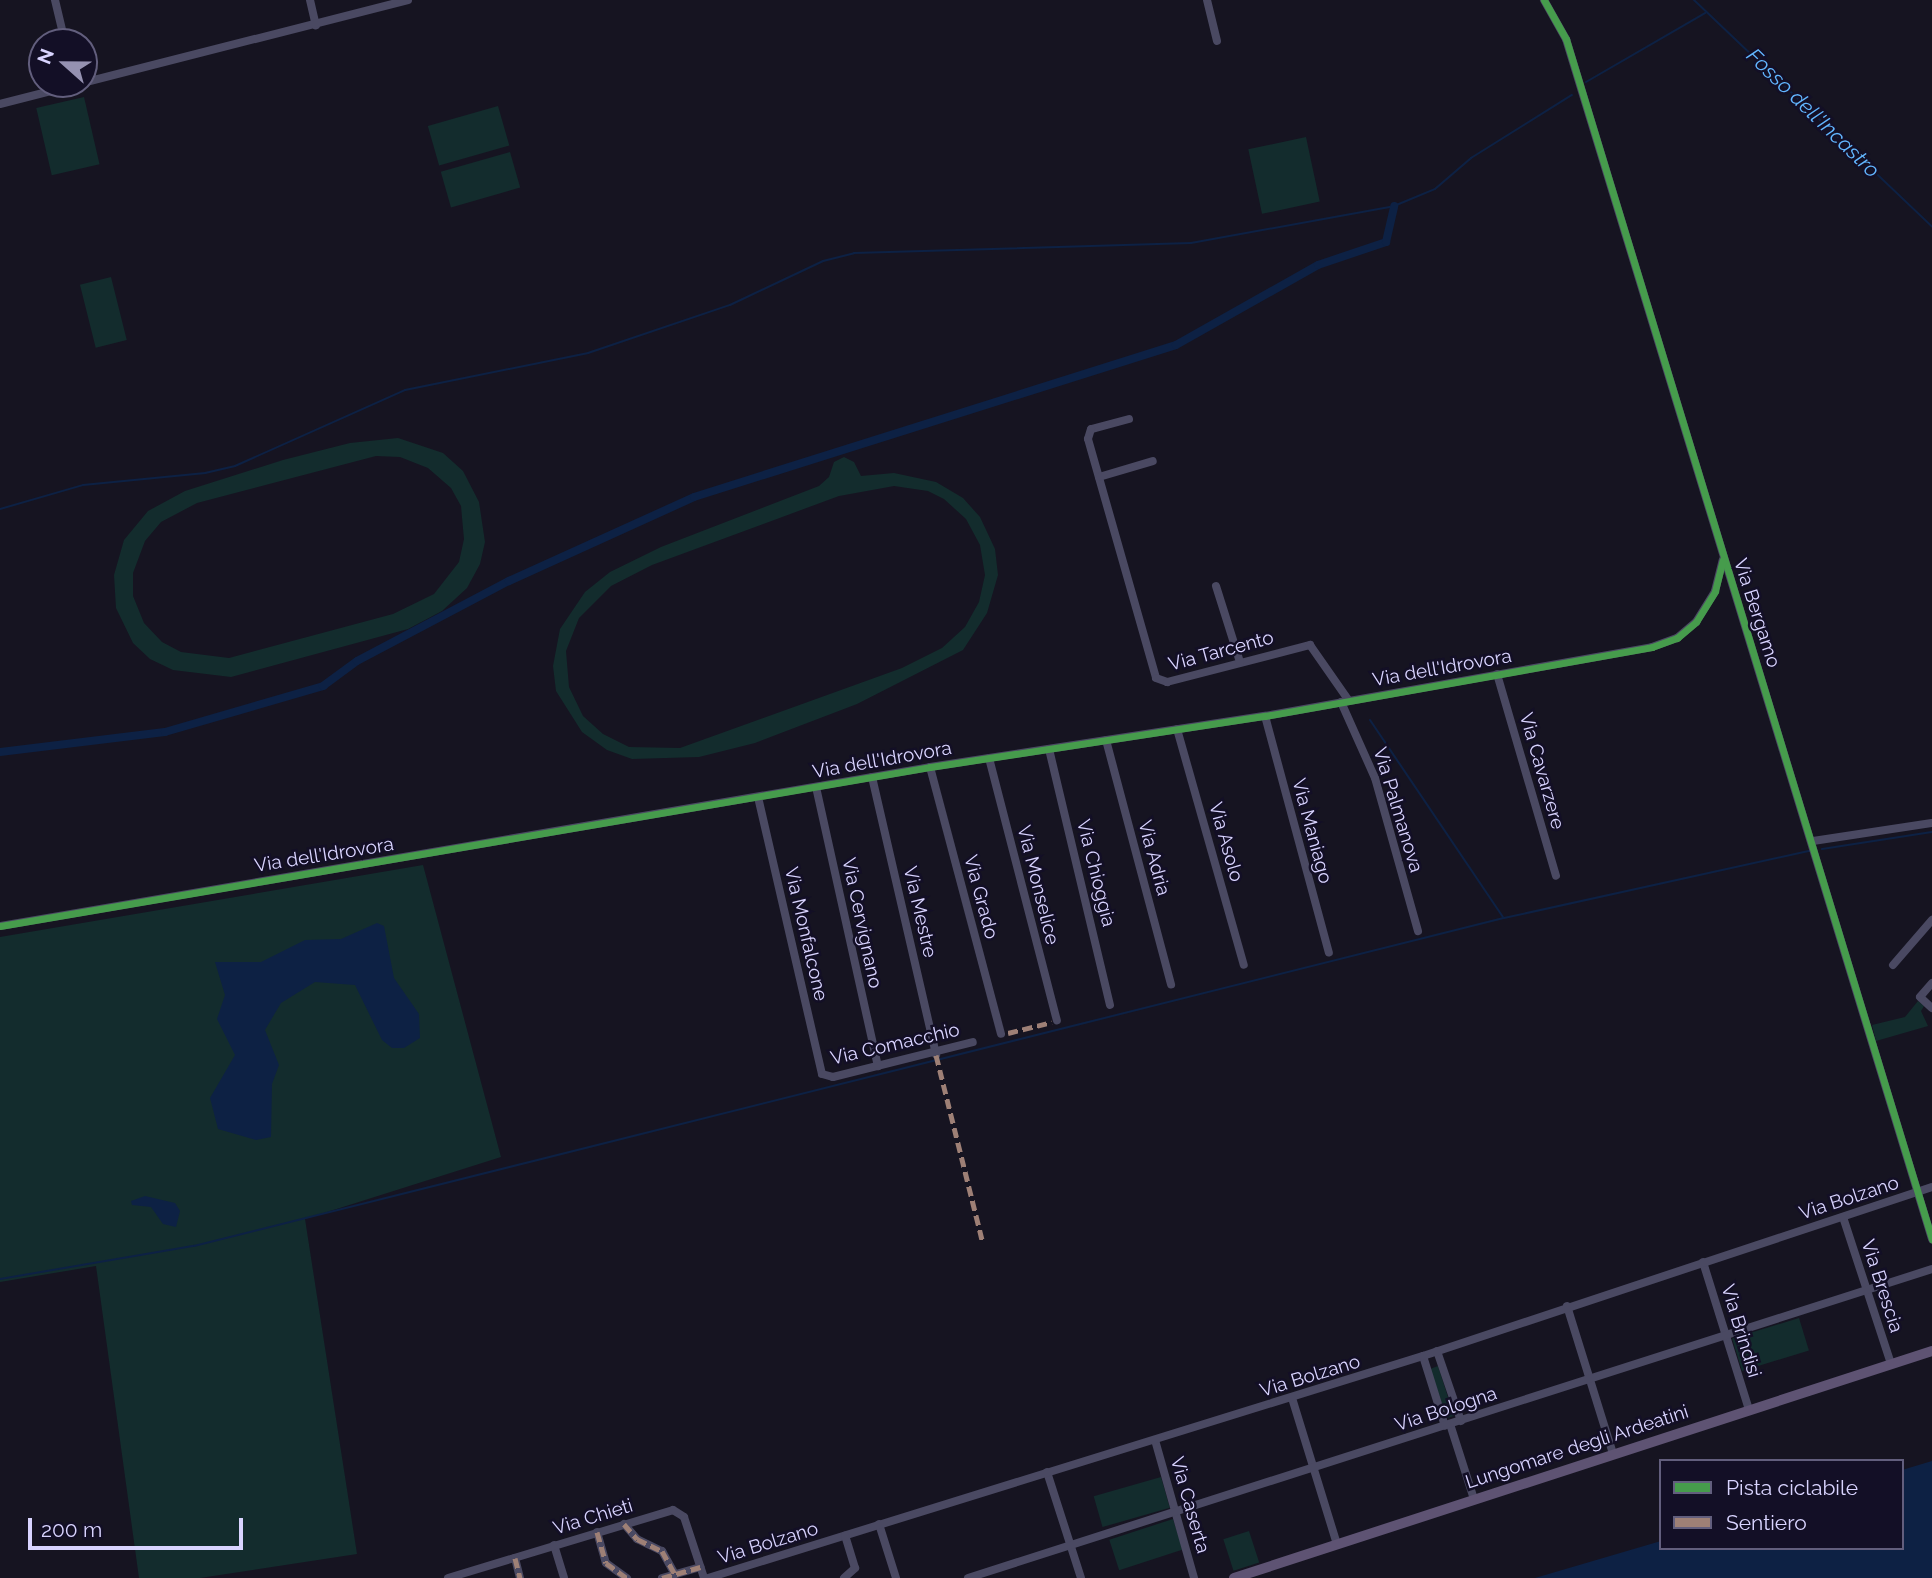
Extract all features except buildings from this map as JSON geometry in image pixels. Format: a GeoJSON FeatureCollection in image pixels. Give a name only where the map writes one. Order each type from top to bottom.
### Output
{"type":"FeatureCollection","features":[{"type":"Feature","properties":{"kind":"main road","name":"Lungomare degli Ardeatini"},"geometry":{"type":"LineString","coordinates":[[1234,1578],[1932,1351]]}},
{"type":"Feature","properties":{"kind":"street"},"geometry":{"type":"LineString","coordinates":[[55,0],[62,28]]}},
{"type":"Feature","properties":{"kind":"street"},"geometry":{"type":"LineString","coordinates":[[310,0],[316,24]]}},
{"type":"Feature","properties":{"kind":"street"},"geometry":{"type":"LineString","coordinates":[[98,80],[408,0]]}},
{"type":"Feature","properties":{"kind":"street"},"geometry":{"type":"LineString","coordinates":[[1207,0],[1217,41]]}},
{"type":"Feature","properties":{"kind":"street","name":"Via Bergamo"},"geometry":{"type":"LineString","coordinates":[[1544,0],[1566,39],[1724,560],[1813,841],[1932,1239]]}},
{"type":"Feature","properties":{"kind":"street"},"geometry":{"type":"LineString","coordinates":[[0,104],[28,97]]}},
{"type":"Feature","properties":{"kind":"street","name":"Via Tarcento"},"geometry":{"type":"LineString","coordinates":[[1129,419],[1088,432],[1098,477],[1156,678],[1167,682],[1312,646],[1345,701]]}},
{"type":"Feature","properties":{"kind":"street"},"geometry":{"type":"LineString","coordinates":[[1098,477],[1153,461]]}},
{"type":"Feature","properties":{"kind":"street","name":"Via dell'Idrovora"},"geometry":{"type":"LineString","coordinates":[[0,926],[930,767],[1265,716],[1674,640],[1703,611],[1724,560]]}},
{"type":"Feature","properties":{"kind":"street"},"geometry":{"type":"LineString","coordinates":[[1216,586],[1240,662]]}},
{"type":"Feature","properties":{"kind":"street","name":"Via Cavarzere"},"geometry":{"type":"LineString","coordinates":[[1497,674],[1556,876]]}},
{"type":"Feature","properties":{"kind":"street","name":"Via Palmanova"},"geometry":{"type":"LineString","coordinates":[[1345,701],[1375,778],[1418,931]]}},
{"type":"Feature","properties":{"kind":"street","name":"Via Maniago"},"geometry":{"type":"LineString","coordinates":[[1265,716],[1329,953]]}},
{"type":"Feature","properties":{"kind":"street","name":"Via Asolo"},"geometry":{"type":"LineString","coordinates":[[1177,729],[1244,965]]}},
{"type":"Feature","properties":{"kind":"street","name":"Via Adria"},"geometry":{"type":"LineString","coordinates":[[1106,740],[1171,985]]}},
{"type":"Feature","properties":{"kind":"street","name":"Via Chioggia"},"geometry":{"type":"LineString","coordinates":[[1049,749],[1110,1005]]}},
{"type":"Feature","properties":{"kind":"street","name":"Via Monselice"},"geometry":{"type":"LineString","coordinates":[[989,758],[1057,1020]]}},
{"type":"Feature","properties":{"kind":"street","name":"Via Grado"},"geometry":{"type":"LineString","coordinates":[[930,767],[1001,1034]]}},
{"type":"Feature","properties":{"kind":"street","name":"Via Mestre"},"geometry":{"type":"LineString","coordinates":[[872,777],[936,1053]]}},
{"type":"Feature","properties":{"kind":"street","name":"Via Cervignano"},"geometry":{"type":"LineString","coordinates":[[816,787],[878,1066]]}},
{"type":"Feature","properties":{"kind":"street","name":"Via Monfalcone"},"geometry":{"type":"LineString","coordinates":[[758,797],[825,1076]]}},
{"type":"Feature","properties":{"kind":"street"},"geometry":{"type":"LineString","coordinates":[[1813,841],[1932,823]]}},
{"type":"Feature","properties":{"kind":"street"},"geometry":{"type":"LineString","coordinates":[[1893,965],[1932,920]]}},
{"type":"Feature","properties":{"kind":"street"},"geometry":{"type":"LineString","coordinates":[[1932,983],[1920,997],[1932,1008]]}},
{"type":"Feature","properties":{"kind":"street","name":"Via Comacchio"},"geometry":{"type":"LineString","coordinates":[[825,1076],[936,1053],[973,1042]]}},
{"type":"Feature","properties":{"kind":"street","name":"Via Bolzano"},"geometry":{"type":"LineString","coordinates":[[706,1578],[1437,1352],[1567,1306],[1932,1187]]}},
{"type":"Feature","properties":{"kind":"street","name":"Via Brescia"},"geometry":{"type":"LineString","coordinates":[[1843,1217],[1891,1364]]}},
{"type":"Feature","properties":{"kind":"street","name":"Via Brindisi"},"geometry":{"type":"LineString","coordinates":[[1703,1262],[1749,1410]]}},
{"type":"Feature","properties":{"kind":"street","name":"Via Bologna"},"geometry":{"type":"LineString","coordinates":[[968,1578],[1176,1514],[1932,1269]]}},
{"type":"Feature","properties":{"kind":"street"},"geometry":{"type":"LineString","coordinates":[[1567,1306],[1613,1454]]}},
{"type":"Feature","properties":{"kind":"street"},"geometry":{"type":"LineString","coordinates":[[1437,1352],[1461,1421]]}},
{"type":"Feature","properties":{"kind":"street"},"geometry":{"type":"LineString","coordinates":[[1423,1356],[1474,1499]]}},
{"type":"Feature","properties":{"kind":"street"},"geometry":{"type":"LineString","coordinates":[[1292,1398],[1337,1544]]}},
{"type":"Feature","properties":{"kind":"street","name":"Via Caserta"},"geometry":{"type":"LineString","coordinates":[[1155,1440],[1194,1578]]}},
{"type":"Feature","properties":{"kind":"street"},"geometry":{"type":"LineString","coordinates":[[1047,1472],[1081,1578]]}},
{"type":"Feature","properties":{"kind":"street","name":"Via Chieti"},"geometry":{"type":"LineString","coordinates":[[448,1578],[624,1524],[678,1511],[706,1578]]}},
{"type":"Feature","properties":{"kind":"street"},"geometry":{"type":"LineString","coordinates":[[624,1524],[637,1539],[662,1551],[675,1574]]}},
{"type":"Feature","properties":{"kind":"street"},"geometry":{"type":"LineString","coordinates":[[879,1524],[895,1578]]}},
{"type":"Feature","properties":{"kind":"street"},"geometry":{"type":"LineString","coordinates":[[597,1532],[606,1563],[627,1578]]}},
{"type":"Feature","properties":{"kind":"street"},"geometry":{"type":"LineString","coordinates":[[844,1578],[855,1568],[845,1535]]}},
{"type":"Feature","properties":{"kind":"street"},"geometry":{"type":"LineString","coordinates":[[554,1545],[564,1578]]}},
{"type":"Feature","properties":{"kind":"street"},"geometry":{"type":"LineString","coordinates":[[515,1558],[520,1578]]}},
{"type":"Feature","properties":{"kind":"street"},"geometry":{"type":"LineString","coordinates":[[662,1578],[700,1567]]}},
{"type":"Feature","properties":{"kind":"green space"},"geometry":{"type":"Polygon","coordinates":[[[84,98],[100,164],[52,175],[36,108],[84,98]]]}},
{"type":"Feature","properties":{"kind":"green space"},"geometry":{"type":"Polygon","coordinates":[[[498,106],[509,145],[439,166],[428,126],[498,106]]]}},
{"type":"Feature","properties":{"kind":"green space"},"geometry":{"type":"Polygon","coordinates":[[[1306,137],[1320,202],[1262,214],[1248,149],[1306,137]]]}},
{"type":"Feature","properties":{"kind":"green space"},"geometry":{"type":"Polygon","coordinates":[[[510,152],[520,188],[451,207],[441,172],[510,152]]]}},
{"type":"Feature","properties":{"kind":"green space"},"geometry":{"type":"Polygon","coordinates":[[[111,277],[127,340],[96,348],[80,285],[111,277]]]}},
{"type":"Feature","properties":{"kind":"green space"},"geometry":{"type":"Polygon","coordinates":[[[398,438],[443,453],[463,471],[479,502],[485,542],[480,564],[467,588],[442,611],[408,629],[231,677],[173,670],[150,659],[133,643],[116,608],[114,575],[124,540],[148,511],[185,491],[283,460],[350,443],[398,438]],[[376,456],[197,503],[161,522],[145,541],[133,573],[133,596],[144,623],[162,642],[181,652],[229,658],[393,614],[434,594],[459,562],[464,539],[461,506],[451,488],[428,468],[400,457],[376,456]]]}},
{"type":"Feature","properties":{"kind":"green space"},"geometry":{"type":"Polygon","coordinates":[[[844,457],[854,462],[861,476],[894,473],[936,482],[963,498],[980,517],[995,549],[998,575],[987,613],[963,650],[857,704],[755,743],[699,757],[632,759],[607,750],[582,732],[556,691],[553,666],[560,629],[585,592],[610,572],[661,547],[819,486],[829,477],[834,462],[844,457]],[[894,486],[839,496],[652,565],[611,586],[579,618],[566,651],[569,687],[583,716],[603,734],[629,747],[680,748],[902,668],[942,648],[965,627],[979,602],[985,575],[980,545],[966,519],[944,499],[928,491],[894,486]]]}},
{"type":"Feature","properties":{"kind":"green space"},"geometry":{"type":"Polygon","coordinates":[[[423,865],[501,1157],[305,1219],[357,1554],[200,1578],[139,1578],[96,1266],[0,1282],[0,937],[423,865]]]}},
{"type":"Feature","properties":{"kind":"green space"},"geometry":{"type":"Polygon","coordinates":[[[1918,1001],[1924,1006],[1921,1011],[1928,1026],[1876,1041],[1872,1025],[1905,1017],[1918,1001]]]}},
{"type":"Feature","properties":{"kind":"green space"},"geometry":{"type":"Polygon","coordinates":[[[1799,1318],[1809,1351],[1742,1371],[1732,1338],[1799,1318]]]}},
{"type":"Feature","properties":{"kind":"green space"},"geometry":{"type":"Polygon","coordinates":[[[1438,1366],[1454,1416],[1447,1418],[1430,1369],[1438,1366]]]}},
{"type":"Feature","properties":{"kind":"green space"},"geometry":{"type":"Polygon","coordinates":[[[1161,1477],[1170,1508],[1103,1527],[1094,1496],[1161,1477]]]}},
{"type":"Feature","properties":{"kind":"green space"},"geometry":{"type":"Polygon","coordinates":[[[1173,1519],[1183,1549],[1119,1570],[1109,1540],[1173,1519]]]}},
{"type":"Feature","properties":{"kind":"green space"},"geometry":{"type":"Polygon","coordinates":[[[1249,1531],[1259,1562],[1234,1571],[1223,1539],[1249,1531]]]}},
{"type":"Feature","properties":{"kind":"water"},"geometry":{"type":"Polygon","coordinates":[[[377,923],[384,926],[394,978],[419,1014],[420,1038],[404,1048],[392,1048],[382,1040],[355,985],[315,982],[281,1003],[265,1030],[279,1065],[272,1084],[271,1137],[256,1140],[218,1129],[210,1098],[235,1055],[217,1019],[225,995],[215,962],[261,962],[305,940],[341,939],[377,923]]]}},
{"type":"Feature","properties":{"kind":"water"},"geometry":{"type":"Polygon","coordinates":[[[145,1196],[175,1203],[180,1211],[176,1227],[163,1224],[151,1207],[132,1205],[131,1201],[145,1196]]]}},
{"type":"Feature","properties":{"kind":"water"},"geometry":{"type":"Polygon","coordinates":[[[1932,1461],[1932,1578],[1535,1578],[1659,1542],[1659,1550],[1904,1550],[1904,1469],[1932,1461]]]}},
{"type":"Feature","properties":{"kind":"waterway","name":"Fosso dell'Incastro"},"geometry":{"type":"LineString","coordinates":[[1694,0],[1932,227]]}},
{"type":"Feature","properties":{"kind":"waterway"},"geometry":{"type":"LineString","coordinates":[[1586,82],[1705,13]]}},
{"type":"Feature","properties":{"kind":"waterway"},"geometry":{"type":"LineString","coordinates":[[0,509],[83,485],[205,473],[235,466],[405,390],[588,353],[730,305],[823,261],[854,253],[1191,243],[1394,206],[1435,189],[1471,158],[1572,95]]}},
{"type":"Feature","properties":{"kind":"waterway"},"geometry":{"type":"LineString","coordinates":[[0,752],[165,732],[323,686],[357,661],[509,581],[694,497],[1176,345],[1318,265],[1386,242],[1394,206]]}},
{"type":"Feature","properties":{"kind":"waterway"},"geometry":{"type":"LineString","coordinates":[[1370,720],[1503,917]]}},
{"type":"Feature","properties":{"kind":"waterway"},"geometry":{"type":"LineString","coordinates":[[1822,849],[1932,832]]}},
{"type":"Feature","properties":{"kind":"waterway"},"geometry":{"type":"LineString","coordinates":[[0,1279],[194,1246],[1504,918],[1810,851]]}},
{"type":"Feature","properties":{"kind":"marked path"},"geometry":{"type":"LineString","coordinates":[[1008,1033],[1052,1022]]}},
{"type":"Feature","properties":{"kind":"marked path"},"geometry":{"type":"LineString","coordinates":[[936,1055],[982,1240]]}},
{"type":"Feature","properties":{"kind":"marked path"},"geometry":{"type":"LineString","coordinates":[[624,1524],[637,1539],[662,1551],[675,1574]]}},
{"type":"Feature","properties":{"kind":"marked path"},"geometry":{"type":"LineString","coordinates":[[597,1532],[606,1563],[627,1578]]}},
{"type":"Feature","properties":{"kind":"marked path"},"geometry":{"type":"LineString","coordinates":[[515,1558],[520,1578]]}},
{"type":"Feature","properties":{"kind":"marked path"},"geometry":{"type":"LineString","coordinates":[[662,1578],[700,1567]]}},
{"type":"Feature","properties":{"kind":"cycle path"},"geometry":{"type":"LineString","coordinates":[[1544,0],[1566,39],[1932,1239]]}},
{"type":"Feature","properties":{"kind":"cycle path"},"geometry":{"type":"LineString","coordinates":[[0,926],[930,767],[1265,716],[1652,647],[1677,638],[1696,622],[1715,591],[1723,560]]}}]}
